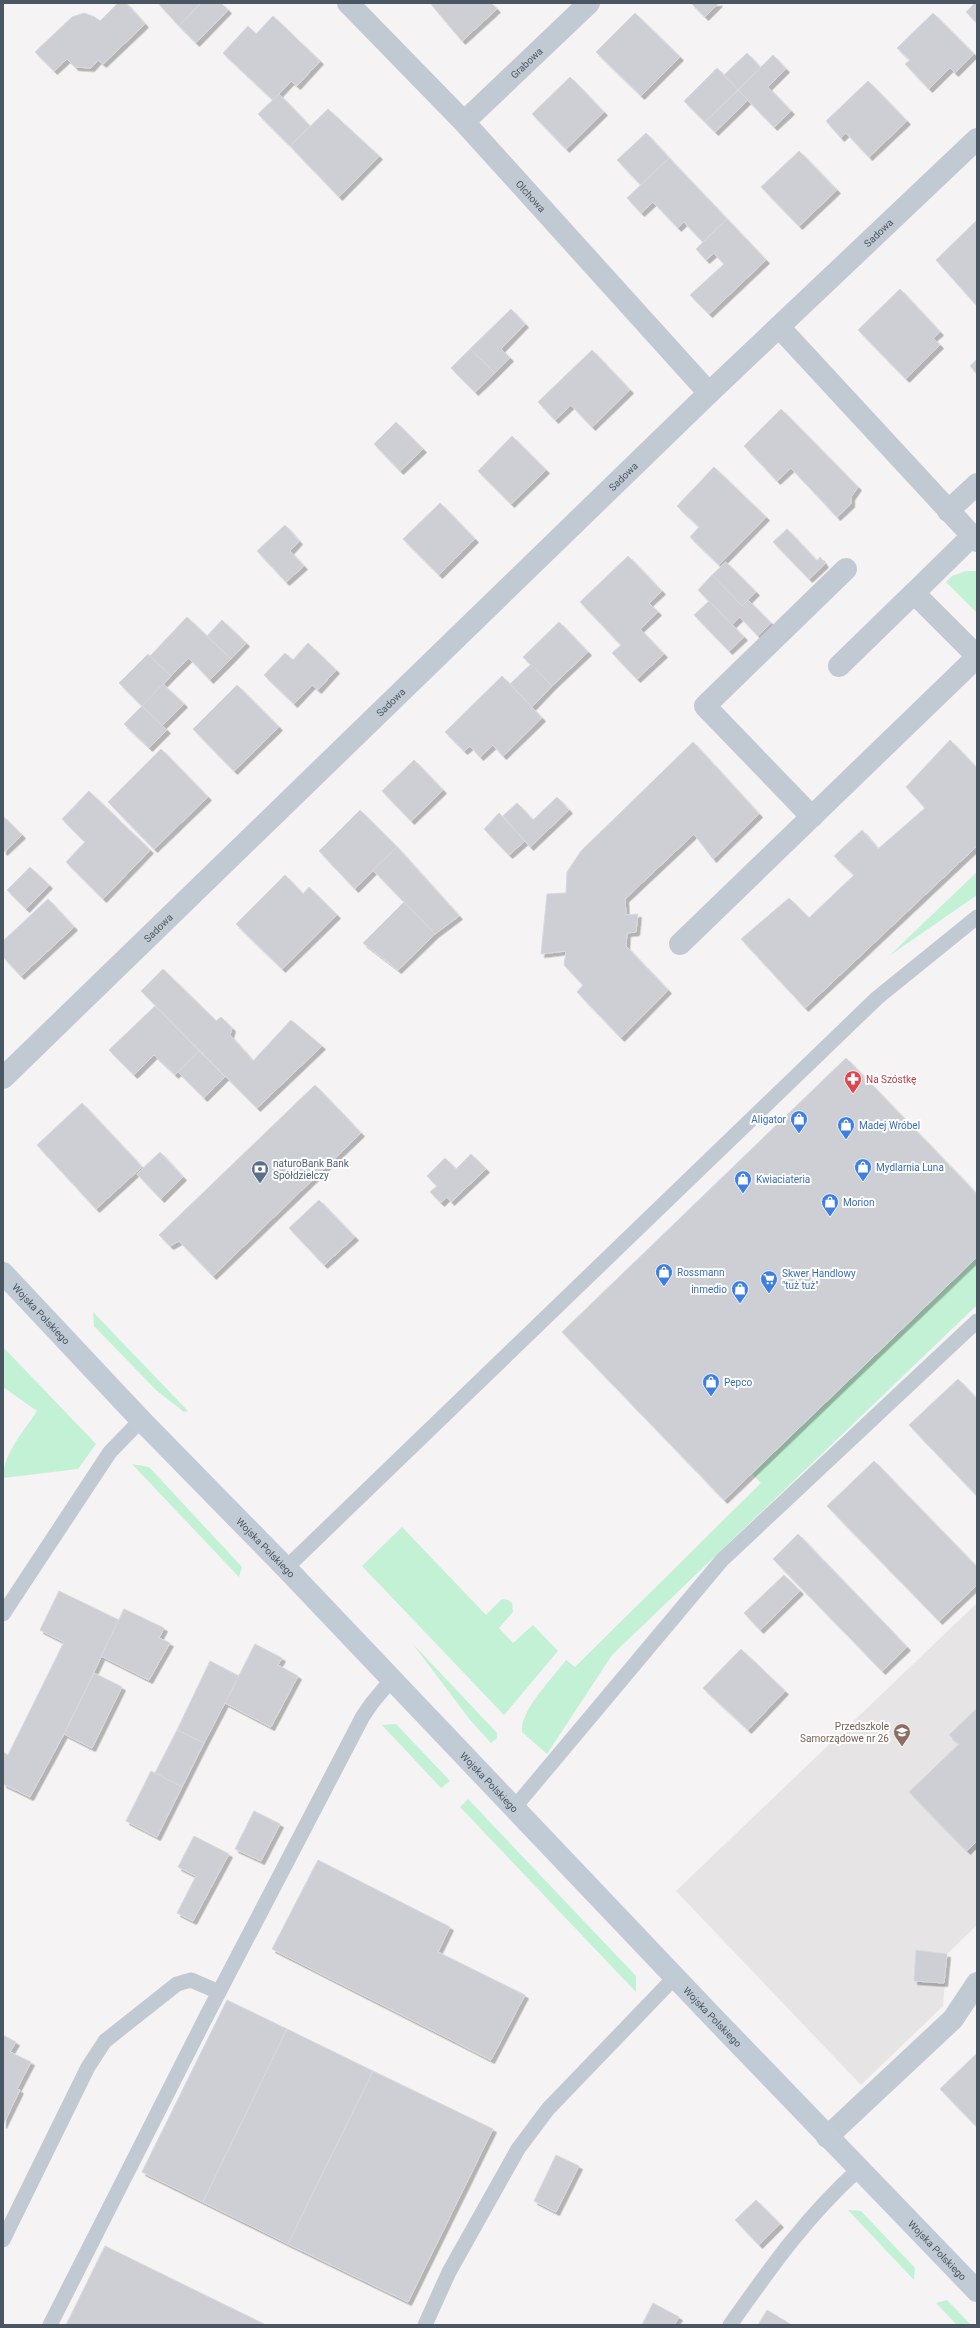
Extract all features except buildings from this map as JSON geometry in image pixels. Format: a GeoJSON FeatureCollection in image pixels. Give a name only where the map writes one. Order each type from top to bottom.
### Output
{"type":"FeatureCollection","features":[{"type":"Feature","properties":{"kind":"main road","name":"Wojska Polskiego"},"geometry":{"type":"LineString","coordinates":[[3,1273],[141,1420],[286,1568],[827,2137],[977,2291]]}},
{"type":"Feature","properties":{"kind":"street","name":"Olchowa"},"geometry":{"type":"LineString","coordinates":[[348,3],[464,122],[709,393]]}},
{"type":"Feature","properties":{"kind":"street","name":"Grabowa"},"geometry":{"type":"LineString","coordinates":[[464,122],[589,3]]}},
{"type":"Feature","properties":{"kind":"street","name":"Sadowa"},"geometry":{"type":"LineString","coordinates":[[3,1078],[709,393],[780,328],[977,139]]}},
{"type":"Feature","properties":{"kind":"street"},"geometry":{"type":"LineString","coordinates":[[780,328],[974,538],[839,666]]}},
{"type":"Feature","properties":{"kind":"street"},"geometry":{"type":"LineString","coordinates":[[948,511],[977,484]]}},
{"type":"Feature","properties":{"kind":"street"},"geometry":{"type":"LineString","coordinates":[[812,816],[705,706],[846,569]]}},
{"type":"Feature","properties":{"kind":"street"},"geometry":{"type":"LineString","coordinates":[[680,944],[977,657],[914,594]]}},
{"type":"Feature","properties":{"kind":"street"},"geometry":{"type":"LineString","coordinates":[[827,2137],[953,2019],[977,1983]]}},
{"type":"Feature","properties":{"kind":"lane"},"geometry":{"type":"LineString","coordinates":[[286,1568],[877,998],[977,917]]}},
{"type":"Feature","properties":{"kind":"lane"},"geometry":{"type":"LineString","coordinates":[[514,1808],[722,1560],[977,1321]]}},
{"type":"Feature","properties":{"kind":"lane"},"geometry":{"type":"LineString","coordinates":[[3,1614],[110,1452],[141,1420]]}},
{"type":"Feature","properties":{"kind":"lane"},"geometry":{"type":"LineString","coordinates":[[50,2325],[219,1992],[363,1716],[372,1702],[392,1679]]}},
{"type":"Feature","properties":{"kind":"lane"},"geometry":{"type":"LineString","coordinates":[[425,2325],[449,2272],[518,2149],[548,2109],[675,1977]]}},
{"type":"Feature","properties":{"kind":"lane"},"geometry":{"type":"LineString","coordinates":[[3,2240],[88,2067],[105,2040],[177,1984],[190,1980],[219,1992]]}},
{"type":"Feature","properties":{"kind":"lane"},"geometry":{"type":"LineString","coordinates":[[730,2325],[806,2222],[827,2198],[859,2169]]}},
{"type":"Feature","properties":{"kind":"shaded area","name":"Przedszkole Samorządowe nr 26"},"geometry":{"type":"Polygon","coordinates":[[[977,1603],[977,1925],[947,1954],[943,2006],[861,2085],[676,1891],[977,1603]]]}},
{"type":"Feature","properties":{"kind":"green space"},"geometry":{"type":"Polygon","coordinates":[[[966,571],[977,571],[977,613],[946,582],[952,576],[966,571]]]}},
{"type":"Feature","properties":{"kind":"green space"},"geometry":{"type":"Polygon","coordinates":[[[977,872],[977,895],[889,956],[977,872]]]}},
{"type":"Feature","properties":{"kind":"green space"},"geometry":{"type":"Polygon","coordinates":[[[977,1257],[977,1305],[612,1655],[547,1754],[522,1732],[526,1714],[538,1694],[566,1660],[575,1667],[761,1483],[752,1474],[977,1257]]]}},
{"type":"Feature","properties":{"kind":"green space"},"geometry":{"type":"Polygon","coordinates":[[[93,1312],[188,1411],[184,1412],[156,1390],[94,1326],[93,1312]]]}},
{"type":"Feature","properties":{"kind":"green space"},"geometry":{"type":"Polygon","coordinates":[[[3,1347],[96,1444],[78,1469],[3,1478],[6,1460],[10,1452],[37,1411],[3,1387],[3,1347]]]}},
{"type":"Feature","properties":{"kind":"green space"},"geometry":{"type":"Polygon","coordinates":[[[132,1464],[149,1467],[242,1567],[239,1577],[132,1464]]]}},
{"type":"Feature","properties":{"kind":"green space"},"geometry":{"type":"Polygon","coordinates":[[[402,1527],[486,1615],[502,1599],[508,1600],[512,1603],[513,1612],[499,1628],[513,1643],[533,1625],[558,1651],[504,1715],[362,1566],[402,1527]]]}},
{"type":"Feature","properties":{"kind":"green space"},"geometry":{"type":"Polygon","coordinates":[[[412,1643],[497,1733],[497,1738],[491,1743],[471,1721],[412,1643]]]}},
{"type":"Feature","properties":{"kind":"green space"},"geometry":{"type":"Polygon","coordinates":[[[396,1724],[450,1781],[441,1788],[382,1725],[396,1724]]]}},
{"type":"Feature","properties":{"kind":"green space"},"geometry":{"type":"Polygon","coordinates":[[[468,1799],[636,1976],[636,1992],[460,1807],[468,1799]]]}},
{"type":"Feature","properties":{"kind":"green space"},"geometry":{"type":"Polygon","coordinates":[[[848,2210],[861,2211],[915,2268],[914,2280],[848,2210]]]}},
{"type":"Feature","properties":{"kind":"green space"},"geometry":{"type":"Polygon","coordinates":[[[947,2300],[971,2325],[957,2325],[936,2303],[947,2300]]]}},
{"type":"Feature","properties":{"kind":"place","name":"Na Szóstkę"},"geometry":{"type":"Point","coordinates":[853,1094]}},
{"type":"Feature","properties":{"kind":"place","name":"Aligator"},"geometry":{"type":"Point","coordinates":[799,1134]}},
{"type":"Feature","properties":{"kind":"place","name":"Madej Wróbel"},"geometry":{"type":"Point","coordinates":[846,1140]}},
{"type":"Feature","properties":{"kind":"place","name":"Mydlarnia Luna"},"geometry":{"type":"Point","coordinates":[863,1182]}},
{"type":"Feature","properties":{"kind":"place","name":"naturoBank Bank Spółdzielczy"},"geometry":{"type":"Point","coordinates":[260,1184]}},
{"type":"Feature","properties":{"kind":"place","name":"Kwiaciateria"},"geometry":{"type":"Point","coordinates":[743,1194]}},
{"type":"Feature","properties":{"kind":"place","name":"Morion"},"geometry":{"type":"Point","coordinates":[830,1217]}},
{"type":"Feature","properties":{"kind":"place","name":"Rossmann"},"geometry":{"type":"Point","coordinates":[664,1287]}},
{"type":"Feature","properties":{"kind":"place","name":"Skwer Handlowy \"tuż tuż\""},"geometry":{"type":"Point","coordinates":[769,1294]}},
{"type":"Feature","properties":{"kind":"place","name":"inmedio"},"geometry":{"type":"Point","coordinates":[740,1304]}},
{"type":"Feature","properties":{"kind":"place","name":"Pepco"},"geometry":{"type":"Point","coordinates":[711,1397]}},
{"type":"Feature","properties":{"kind":"place","name":"Przedszkole Samorządowe nr 26"},"geometry":{"type":"Point","coordinates":[902,1747]}}]}
